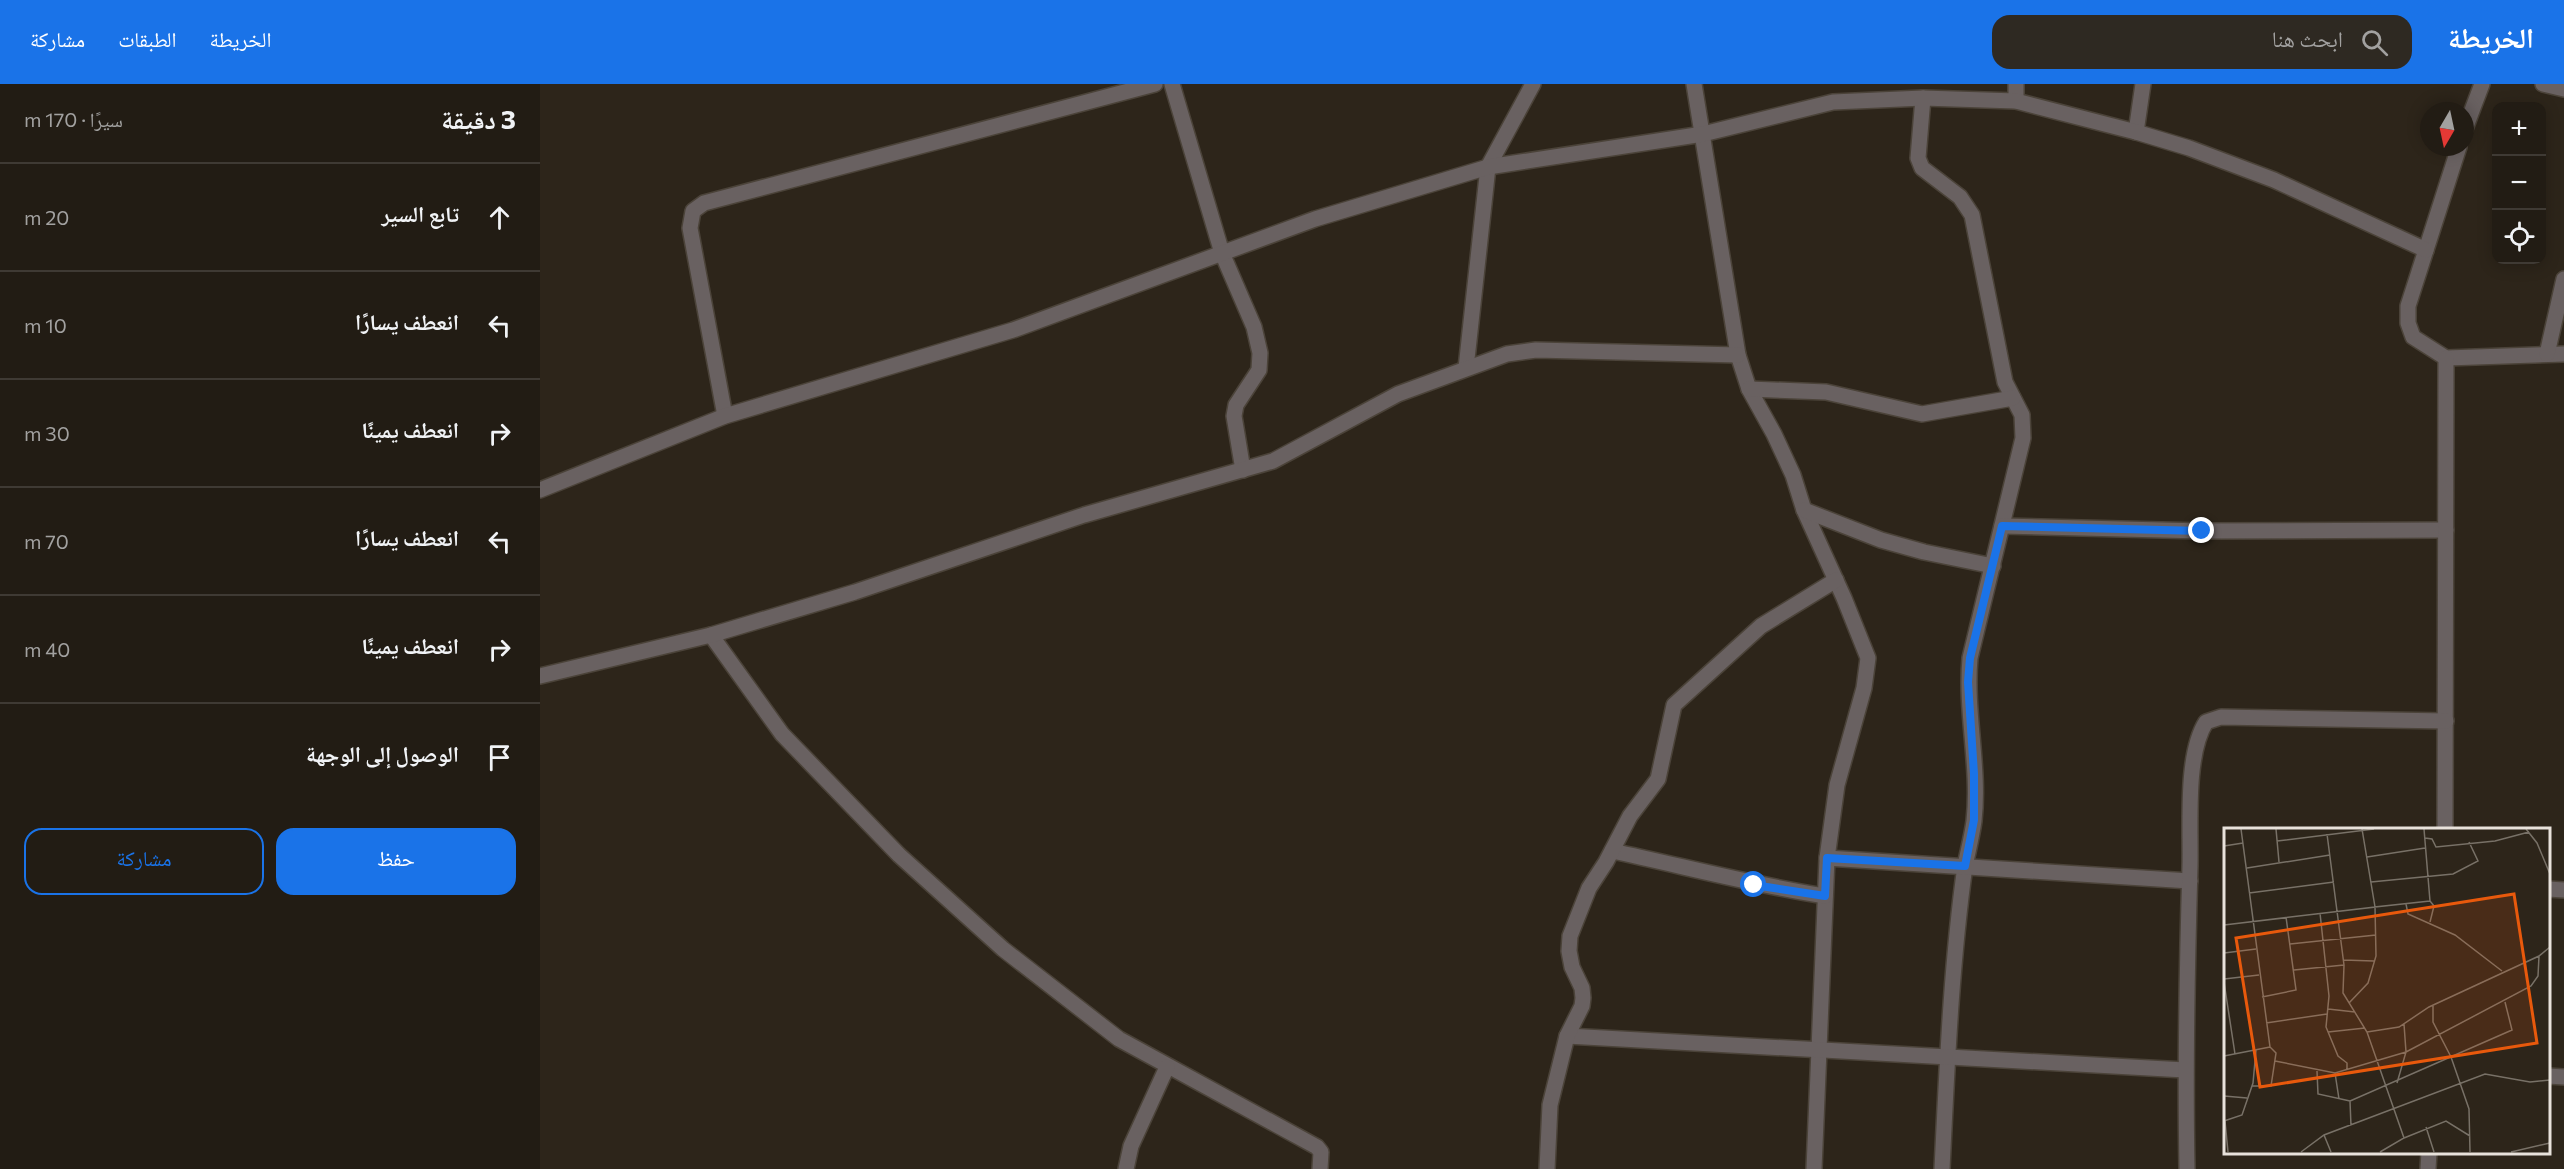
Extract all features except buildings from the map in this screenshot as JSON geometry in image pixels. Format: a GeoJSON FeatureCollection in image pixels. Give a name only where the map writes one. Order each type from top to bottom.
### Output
{"type":"FeatureCollection","features":[{"type":"Feature","properties":{"kind":"street"},"geometry":{"type":"LineString","coordinates":[[725,416],[690,228],[693,211],[704,203],[1155,84]]}},
{"type":"Feature","properties":{"kind":"street"},"geometry":{"type":"LineString","coordinates":[[1172,84],[1222,253],[1254,327],[1260,353],[1259,370],[1236,405],[1234,416],[1243,470]]}},
{"type":"Feature","properties":{"kind":"street"},"geometry":{"type":"LineString","coordinates":[[1466,368],[1488,167],[1533,84]]}},
{"type":"Feature","properties":{"kind":"street"},"geometry":{"type":"LineString","coordinates":[[1694,84],[1738,355],[1749,389],[1788,464],[1804,510],[1868,657],[1864,688],[1837,785],[1827,858],[1817,1051],[1814,1169]]}},
{"type":"Feature","properties":{"kind":"street"},"geometry":{"type":"LineString","coordinates":[[2016,84],[2016,101]]}},
{"type":"Feature","properties":{"kind":"street"},"geometry":{"type":"LineString","coordinates":[[2136,132],[2143,84]]}},
{"type":"Feature","properties":{"kind":"street"},"geometry":{"type":"LineString","coordinates":[[2473,102],[2482,84]]}},
{"type":"Feature","properties":{"kind":"street"},"geometry":{"type":"LineString","coordinates":[[2543,84],[2564,89]]}},
{"type":"Feature","properties":{"kind":"street"},"geometry":{"type":"LineString","coordinates":[[540,490],[725,416],[1013,330],[1315,219],[1488,167],[1703,134],[1833,102],[1923,98],[2016,101],[2136,132],[2274,180],[2426,250]]}},
{"type":"Feature","properties":{"kind":"street"},"geometry":{"type":"LineString","coordinates":[[1923,98],[1918,158],[1922,168],[1960,197],[1972,215],[2005,382],[2022,415],[2024,438],[1970,658],[1968,682],[1974,774],[1974,820],[1965,866],[1947,1057],[1942,1169]]}},
{"type":"Feature","properties":{"kind":"street"},"geometry":{"type":"LineString","coordinates":[[2456,156],[2408,306],[2408,323],[2414,337],[2446,358],[2564,354]]}},
{"type":"Feature","properties":{"kind":"street"},"geometry":{"type":"LineString","coordinates":[[2547,354],[2564,279]]}},
{"type":"Feature","properties":{"kind":"street"},"geometry":{"type":"LineString","coordinates":[[540,676],[711,635],[855,592],[1084,515],[1243,470],[1292,453],[1398,394],[1507,354],[1536,350],[1738,355]]}},
{"type":"Feature","properties":{"kind":"street"},"geometry":{"type":"LineString","coordinates":[[2445,828],[2446,358]]}},
{"type":"Feature","properties":{"kind":"street"},"geometry":{"type":"LineString","coordinates":[[1749,389],[1826,392],[1922,414],[2013,398]]}},
{"type":"Feature","properties":{"kind":"street"},"geometry":{"type":"LineString","coordinates":[[1804,510],[1881,540],[1924,552],[1993,566]]}},
{"type":"Feature","properties":{"kind":"street"},"geometry":{"type":"LineString","coordinates":[[2002,526],[2202,531],[2446,530]]}},
{"type":"Feature","properties":{"kind":"street"},"geometry":{"type":"LineString","coordinates":[[1546,1169],[1550,1105],[1567,1035],[1582,1006],[1583,998],[1582,988],[1572,967],[1569,951],[1570,936],[1589,888],[1630,816],[1658,779],[1674,705],[1761,626],[1836,580]]}},
{"type":"Feature","properties":{"kind":"street"},"geometry":{"type":"LineString","coordinates":[[711,635],[782,734],[899,855],[1003,949],[1119,1039],[1317,1147],[1321,1152],[1320,1169]]}},
{"type":"Feature","properties":{"kind":"street"},"geometry":{"type":"LineString","coordinates":[[2187,1169],[2185,1070],[2193,758],[2198,735],[2206,722],[2222,717],[2446,721]]}},
{"type":"Feature","properties":{"kind":"street"},"geometry":{"type":"LineString","coordinates":[[1612,851],[1705,871],[1754,885],[1825,896]]}},
{"type":"Feature","properties":{"kind":"street"},"geometry":{"type":"LineString","coordinates":[[1827,858],[2190,881]]}},
{"type":"Feature","properties":{"kind":"street"},"geometry":{"type":"LineString","coordinates":[[2549,889],[2564,890]]}},
{"type":"Feature","properties":{"kind":"street"},"geometry":{"type":"LineString","coordinates":[[1567,1035],[1817,1051],[2185,1070]]}},
{"type":"Feature","properties":{"kind":"street"},"geometry":{"type":"LineString","coordinates":[[1126,1169],[1131,1146],[1167,1067]]}},
{"type":"Feature","properties":{"kind":"street"},"geometry":{"type":"LineString","coordinates":[[2549,1076],[2564,1077]]}},
{"type":"Feature","properties":{"kind":"street"},"geometry":{"type":"LineString","coordinates":[[2428,1169],[2429,1154]]}},
{"type":"Feature","properties":{"kind":"route"},"geometry":{"type":"LineString","coordinates":[[1754,885],[1825,896],[1827,858],[1965,866],[1974,820],[1974,774],[1968,682],[1970,658],[2002,526],[2202,531]]}}]}
